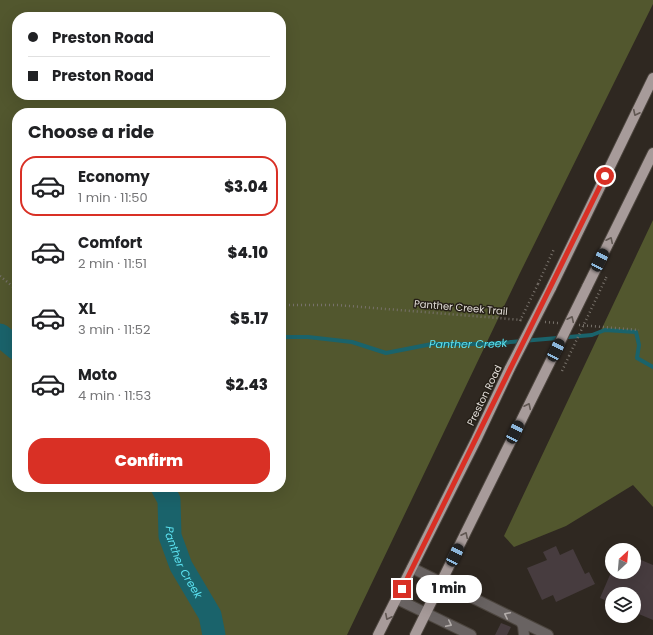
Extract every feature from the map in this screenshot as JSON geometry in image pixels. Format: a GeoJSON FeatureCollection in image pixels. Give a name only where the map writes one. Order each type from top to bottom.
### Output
{"type":"FeatureCollection","features":[{"type":"Feature","properties":{"kind":"main road","name":"Preston Road"},"geometry":{"type":"LineString","coordinates":[[378,635],[551,288],[653,78]]}},
{"type":"Feature","properties":{"kind":"main road"},"geometry":{"type":"LineString","coordinates":[[415,635],[653,153]]}},
{"type":"Feature","properties":{"kind":"street"},"geometry":{"type":"LineString","coordinates":[[412,568],[548,635]]}},
{"type":"Feature","properties":{"kind":"street"},"geometry":{"type":"LineString","coordinates":[[397,599],[471,635]]}},
{"type":"Feature","properties":{"kind":"street"},"geometry":{"type":"LineString","coordinates":[[521,622],[524,635]]}},
{"type":"Feature","properties":{"kind":"path"},"geometry":{"type":"LineString","coordinates":[[538,284],[554,249]]}},
{"type":"Feature","properties":{"kind":"path"},"geometry":{"type":"LineString","coordinates":[[0,276],[12,286]]}},
{"type":"Feature","properties":{"kind":"path"},"geometry":{"type":"LineString","coordinates":[[562,371],[607,277]]}},
{"type":"Feature","properties":{"kind":"path","name":"Panther Creek Trail"},"geometry":{"type":"LineString","coordinates":[[286,305],[337,305],[529,321]]}},
{"type":"Feature","properties":{"kind":"path"},"geometry":{"type":"LineString","coordinates":[[545,322],[560,323]]}},
{"type":"Feature","properties":{"kind":"path"},"geometry":{"type":"LineString","coordinates":[[576,325],[639,330]]}},
{"type":"Feature","properties":{"kind":"green space"},"geometry":{"type":"Polygon","coordinates":[[[0,0],[653,0],[653,4],[519,275],[347,635],[0,635],[0,0]]]}},
{"type":"Feature","properties":{"kind":"green space"},"geometry":{"type":"Polygon","coordinates":[[[653,220],[653,507],[633,485],[566,526],[514,547],[504,536],[653,220]]]}},
{"type":"Feature","properties":{"kind":"building"},"geometry":{"type":"Polygon","coordinates":[[[556,546],[560,555],[573,549],[585,574],[589,572],[595,584],[556,602],[553,595],[542,600],[527,568],[547,560],[543,552],[556,546]]]}},
{"type":"Feature","properties":{"kind":"building"},"geometry":{"type":"Polygon","coordinates":[[[641,560],[653,565],[653,620],[641,615],[641,587],[605,587],[605,600],[600,598],[608,579],[641,579],[641,560]]]}},
{"type":"Feature","properties":{"kind":"building"},"geometry":{"type":"Polygon","coordinates":[[[501,623],[511,627],[507,635],[495,635],[501,623]]]}},
{"type":"Feature","properties":{"kind":"waterway","name":"Panther Creek"},"geometry":{"type":"LineString","coordinates":[[286,337],[308,337],[352,342],[386,353],[432,344],[489,344],[592,335],[605,330],[636,332],[639,345],[637,358],[653,367]]}},
{"type":"Feature","properties":{"kind":"waterway","name":"Panther Creek"},"geometry":{"type":"LineString","coordinates":[[0,335],[12,345]]}},
{"type":"Feature","properties":{"kind":"waterway","name":"Panther Creek"},"geometry":{"type":"LineString","coordinates":[[165,492],[169,500],[170,536],[181,566],[210,615],[214,635]]}},
{"type":"Feature","properties":{"kind":"route"},"geometry":{"type":"LineString","coordinates":[[402,589],[605,176]]}}]}
